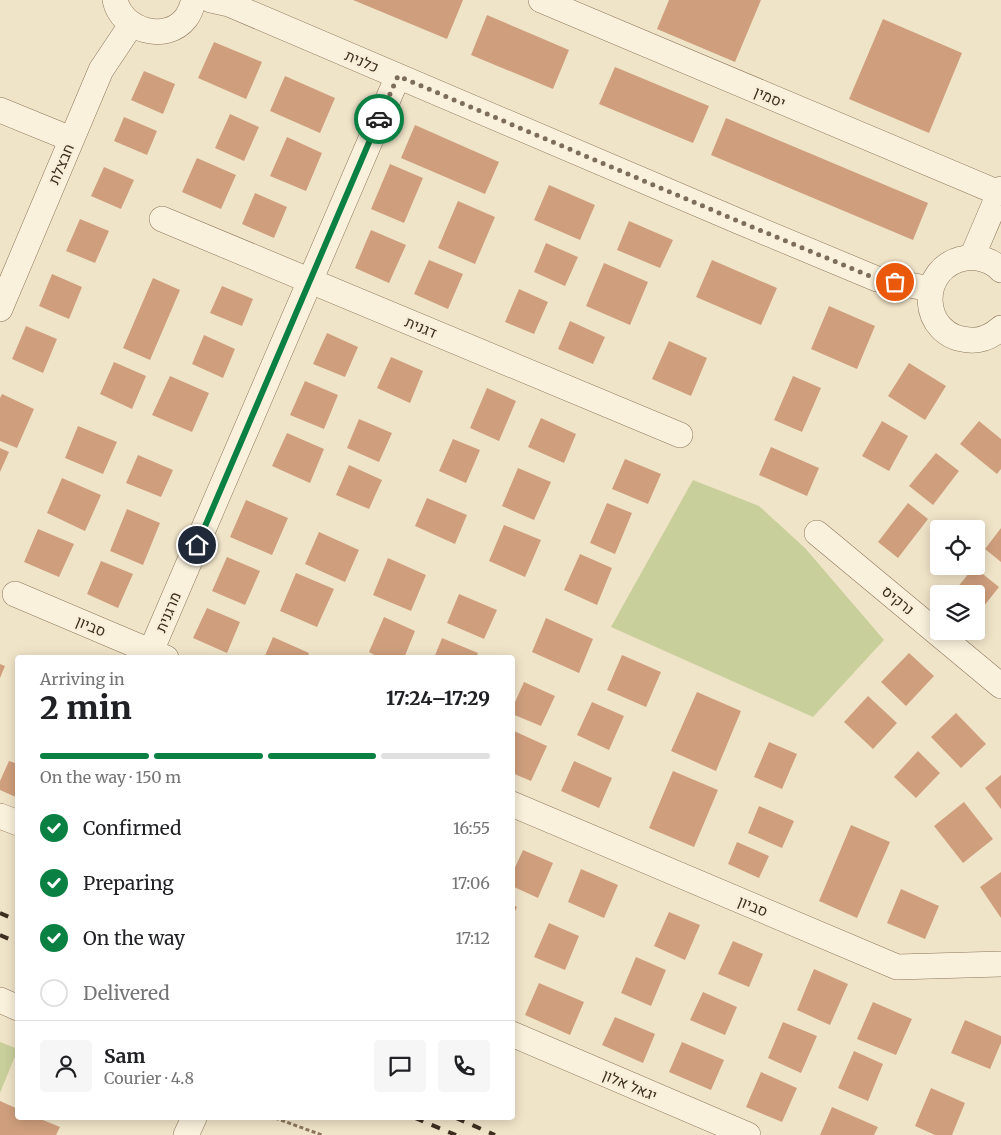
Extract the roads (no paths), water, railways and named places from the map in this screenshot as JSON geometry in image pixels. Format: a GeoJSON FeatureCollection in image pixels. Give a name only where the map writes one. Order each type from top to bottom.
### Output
{"type":"FeatureCollection","features":[{"type":"Feature","properties":{"kind":"street"},"geometry":{"type":"LineString","coordinates":[[115,0],[122,15],[131,25],[142,30],[154,32],[176,26],[185,19],[194,0]]}},
{"type":"Feature","properties":{"kind":"street","name":"כלנית"},"geometry":{"type":"LineString","coordinates":[[210,0],[229,4],[877,279],[931,289]]}},
{"type":"Feature","properties":{"kind":"street","name":"יסמין"},"geometry":{"type":"LineString","coordinates":[[540,0],[1000,191]]}},
{"type":"Feature","properties":{"kind":"street","name":"חבצלת"},"geometry":{"type":"LineString","coordinates":[[0,309],[101,70],[131,25]]}},
{"type":"Feature","properties":{"kind":"street","name":"מרגנית"},"geometry":{"type":"LineString","coordinates":[[159,654],[310,280],[398,76]]}},
{"type":"Feature","properties":{"kind":"street"},"geometry":{"type":"LineString","coordinates":[[0,110],[72,140]]}},
{"type":"Feature","properties":{"kind":"street"},"geometry":{"type":"LineString","coordinates":[[972,257],[1000,191]]}},
{"type":"Feature","properties":{"kind":"street","name":"דגנית"},"geometry":{"type":"LineString","coordinates":[[162,219],[680,435]]}},
{"type":"Feature","properties":{"kind":"street"},"geometry":{"type":"LineString","coordinates":[[1001,270],[986,260],[972,257],[958,259],[946,266],[936,276],[931,289],[930,302],[933,315],[940,327],[950,335],[963,340],[976,340],[989,337],[1001,330]]}},
{"type":"Feature","properties":{"kind":"street","name":"נרקיס"},"geometry":{"type":"LineString","coordinates":[[817,533],[1001,686]]}},
{"type":"Feature","properties":{"kind":"street","name":"סביון"},"geometry":{"type":"LineString","coordinates":[[15,594],[159,654]]}},
{"type":"Feature","properties":{"kind":"street","name":"סביון"},"geometry":{"type":"LineString","coordinates":[[515,805],[897,967],[1001,964]]}},
{"type":"Feature","properties":{"kind":"street"},"geometry":{"type":"LineString","coordinates":[[0,816],[15,822]]}},
{"type":"Feature","properties":{"kind":"street"},"geometry":{"type":"LineString","coordinates":[[0,1000],[15,1007]]}},
{"type":"Feature","properties":{"kind":"street","name":"יגאל אלון"},"geometry":{"type":"LineString","coordinates":[[515,1035],[748,1135]]}},
{"type":"Feature","properties":{"kind":"street"},"geometry":{"type":"LineString","coordinates":[[186,1135],[193,1120]]}},
{"type":"Feature","properties":{"kind":"railway"},"geometry":{"type":"LineString","coordinates":[[0,913],[15,920]]}},
{"type":"Feature","properties":{"kind":"railway"},"geometry":{"type":"LineString","coordinates":[[0,935],[15,942]]}},
{"type":"Feature","properties":{"kind":"railway"},"geometry":{"type":"LineString","coordinates":[[420,1120],[456,1135]]}},
{"type":"Feature","properties":{"kind":"railway"},"geometry":{"type":"LineString","coordinates":[[461,1120],[495,1135]]}}]}
